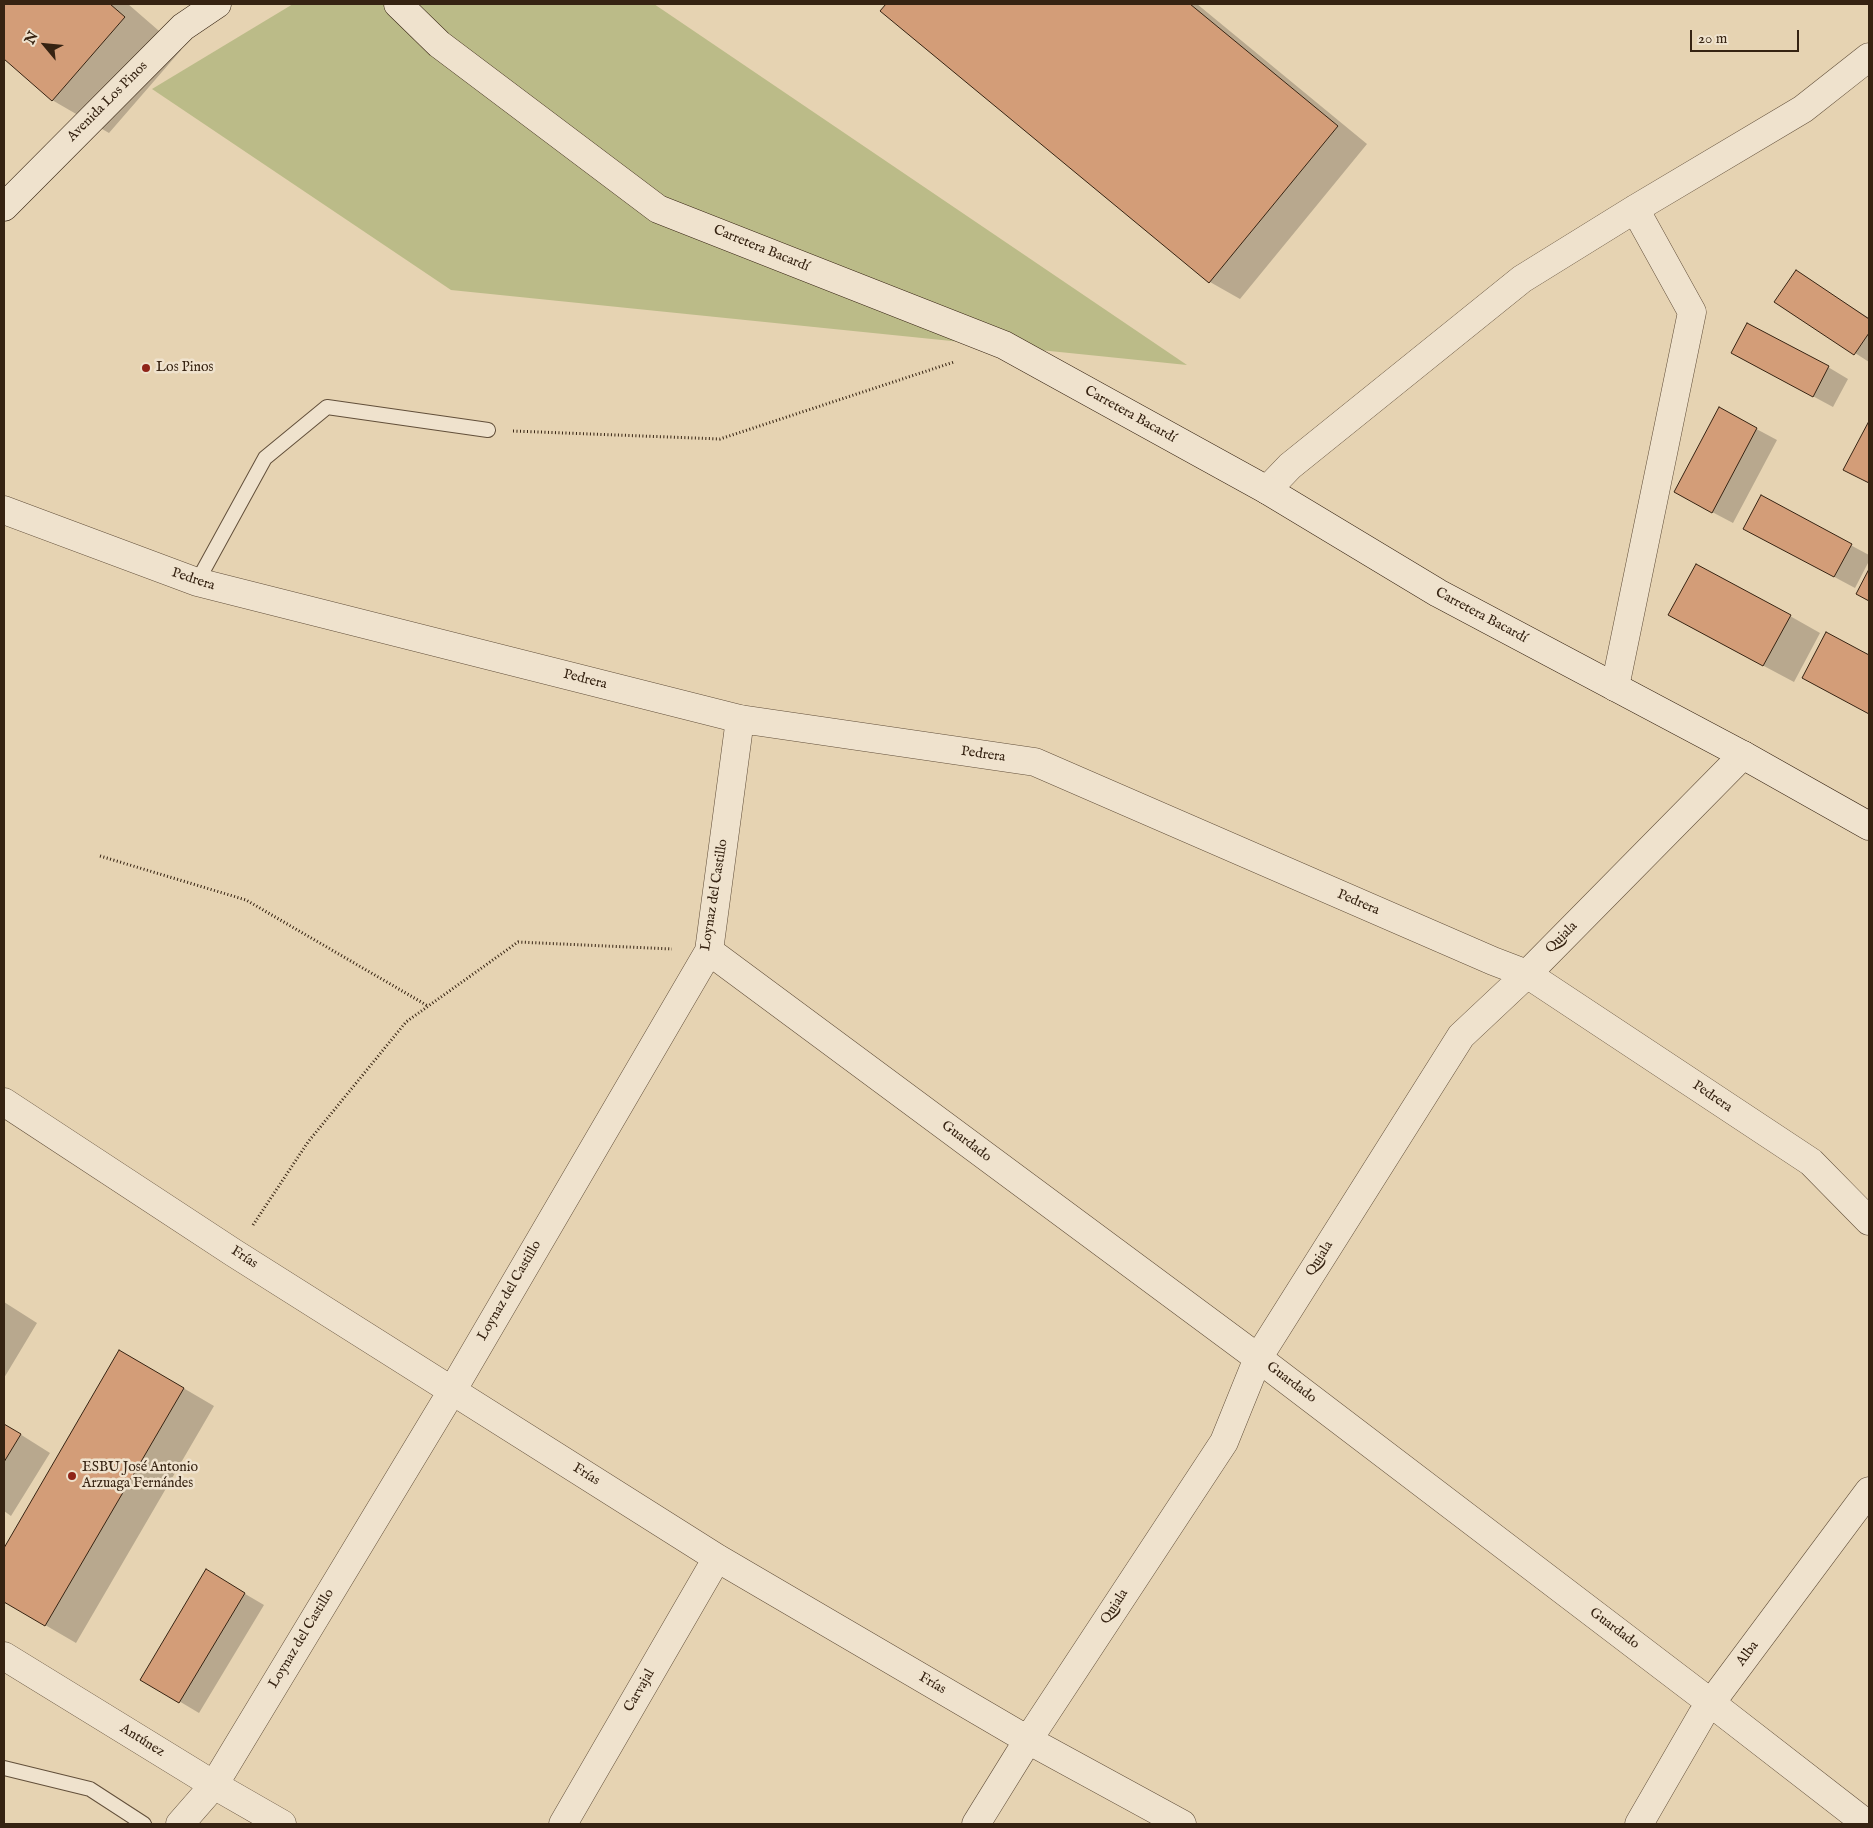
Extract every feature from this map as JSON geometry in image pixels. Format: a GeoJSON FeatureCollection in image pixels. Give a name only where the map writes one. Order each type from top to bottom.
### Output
{"type":"FeatureCollection","features":[{"type":"Feature","properties":{"kind":"street","name":"Avenida Los Pinos"},"geometry":{"type":"LineString","coordinates":[[4,207],[183,27],[217,4]]}},
{"type":"Feature","properties":{"kind":"street","name":"Carretera Bacardí"},"geometry":{"type":"LineString","coordinates":[[398,4],[439,44],[658,209],[1004,345],[1267,490],[1438,593],[1743,755],[1869,826]]}},
{"type":"Feature","properties":{"kind":"street"},"geometry":{"type":"LineString","coordinates":[[1267,490],[1290,466],[1522,279],[1634,209],[1803,109],[1869,56]]}},
{"type":"Feature","properties":{"kind":"street"},"geometry":{"type":"LineString","coordinates":[[1615,687],[1692,312],[1634,209]]}},
{"type":"Feature","properties":{"kind":"street","name":"Pedrera"},"geometry":{"type":"LineString","coordinates":[[4,510],[197,582],[740,719],[1035,762],[1493,961],[1527,974],[1810,1162],[1869,1221]]}},
{"type":"Feature","properties":{"kind":"street","name":"Loynaz del Castillo"},"geometry":{"type":"LineString","coordinates":[[180,1824],[214,1785],[452,1391],[709,951],[740,719]]}},
{"type":"Feature","properties":{"kind":"street","name":"Quiala"},"geometry":{"type":"LineString","coordinates":[[976,1824],[1028,1740],[1224,1442],[1258,1358],[1461,1036],[1527,974],[1743,755]]}},
{"type":"Feature","properties":{"kind":"street","name":"Guardado"},"geometry":{"type":"LineString","coordinates":[[709,951],[1258,1358],[1867,1824]]}},
{"type":"Feature","properties":{"kind":"street","name":"Frías"},"geometry":{"type":"LineString","coordinates":[[4,1102],[234,1253],[717,1558],[1028,1740],[1182,1824]]}},
{"type":"Feature","properties":{"kind":"street","name":"Alba"},"geometry":{"type":"LineString","coordinates":[[1638,1824],[1702,1715],[1869,1491]]}},
{"type":"Feature","properties":{"kind":"street","name":"Carvajal"},"geometry":{"type":"LineString","coordinates":[[563,1824],[717,1558]]}},
{"type":"Feature","properties":{"kind":"street","name":"Antúnez"},"geometry":{"type":"LineString","coordinates":[[4,1656],[214,1785],[282,1824]]}},
{"type":"Feature","properties":{"kind":"lane"},"geometry":{"type":"LineString","coordinates":[[197,582],[265,458],[327,407],[488,430]]}},
{"type":"Feature","properties":{"kind":"lane"},"geometry":{"type":"LineString","coordinates":[[4,1768],[90,1789],[144,1824]]}},
{"type":"Feature","properties":{"kind":"path"},"geometry":{"type":"LineString","coordinates":[[488,430],[720,439],[957,361]]}},
{"type":"Feature","properties":{"kind":"path"},"geometry":{"type":"LineString","coordinates":[[100,856],[246,900],[428,1006]]}},
{"type":"Feature","properties":{"kind":"path"},"geometry":{"type":"LineString","coordinates":[[234,1253],[308,1142],[406,1022],[518,942],[709,951]]}},
{"type":"Feature","properties":{"kind":"green space"},"geometry":{"type":"Polygon","coordinates":[[[293,4],[654,4],[1187,365],[451,290],[152,89],[293,4]]]}},
{"type":"Feature","properties":{"kind":"building"},"geometry":{"type":"Polygon","coordinates":[[[4,4],[110,4],[125,17],[52,101],[4,59],[4,4]]]}},
{"type":"Feature","properties":{"kind":"building"},"geometry":{"type":"Polygon","coordinates":[[[886,4],[1190,4],[1338,126],[1209,283],[880,11],[886,4]]]}},
{"type":"Feature","properties":{"kind":"building"},"geometry":{"type":"Polygon","coordinates":[[[1796,270],[1869,319],[1869,333],[1854,355],[1774,302],[1796,270]]]}},
{"type":"Feature","properties":{"kind":"building"},"geometry":{"type":"Polygon","coordinates":[[[1747,323],[1829,366],[1813,397],[1731,353],[1747,323]]]}},
{"type":"Feature","properties":{"kind":"building"},"geometry":{"type":"Polygon","coordinates":[[[1719,407],[1757,428],[1712,513],[1674,492],[1719,407]]]}},
{"type":"Feature","properties":{"kind":"building"},"geometry":{"type":"Polygon","coordinates":[[[1869,421],[1869,483],[1843,470],[1869,421]]]}},
{"type":"Feature","properties":{"kind":"building"},"geometry":{"type":"Polygon","coordinates":[[[1761,495],[1852,544],[1834,577],[1743,529],[1761,495]]]}},
{"type":"Feature","properties":{"kind":"building"},"geometry":{"type":"Polygon","coordinates":[[[1696,564],[1791,615],[1763,666],[1668,615],[1696,564]]]}},
{"type":"Feature","properties":{"kind":"building"},"geometry":{"type":"Polygon","coordinates":[[[1869,569],[1869,601],[1856,594],[1869,569]]]}},
{"type":"Feature","properties":{"kind":"building"},"geometry":{"type":"Polygon","coordinates":[[[1826,632],[1869,655],[1869,714],[1802,678],[1826,632]]]}},
{"type":"Feature","properties":{"kind":"building"},"geometry":{"type":"Polygon","coordinates":[[[119,1350],[184,1388],[45,1626],[4,1602],[4,1548],[119,1350]]]}},
{"type":"Feature","properties":{"kind":"building"},"geometry":{"type":"Polygon","coordinates":[[[4,1424],[21,1434],[4,1462],[4,1424]]]}},
{"type":"Feature","properties":{"kind":"building"},"geometry":{"type":"Polygon","coordinates":[[[206,1569],[245,1593],[179,1703],[140,1680],[206,1569]]]}},
{"type":"Feature","properties":{"kind":"place","name":"Los Pinos"},"geometry":{"type":"Point","coordinates":[146,368]}},
{"type":"Feature","properties":{"kind":"place","name":"ESBU José Antonio Arzuaga Fernándes"},"geometry":{"type":"Point","coordinates":[72,1476]}}]}
